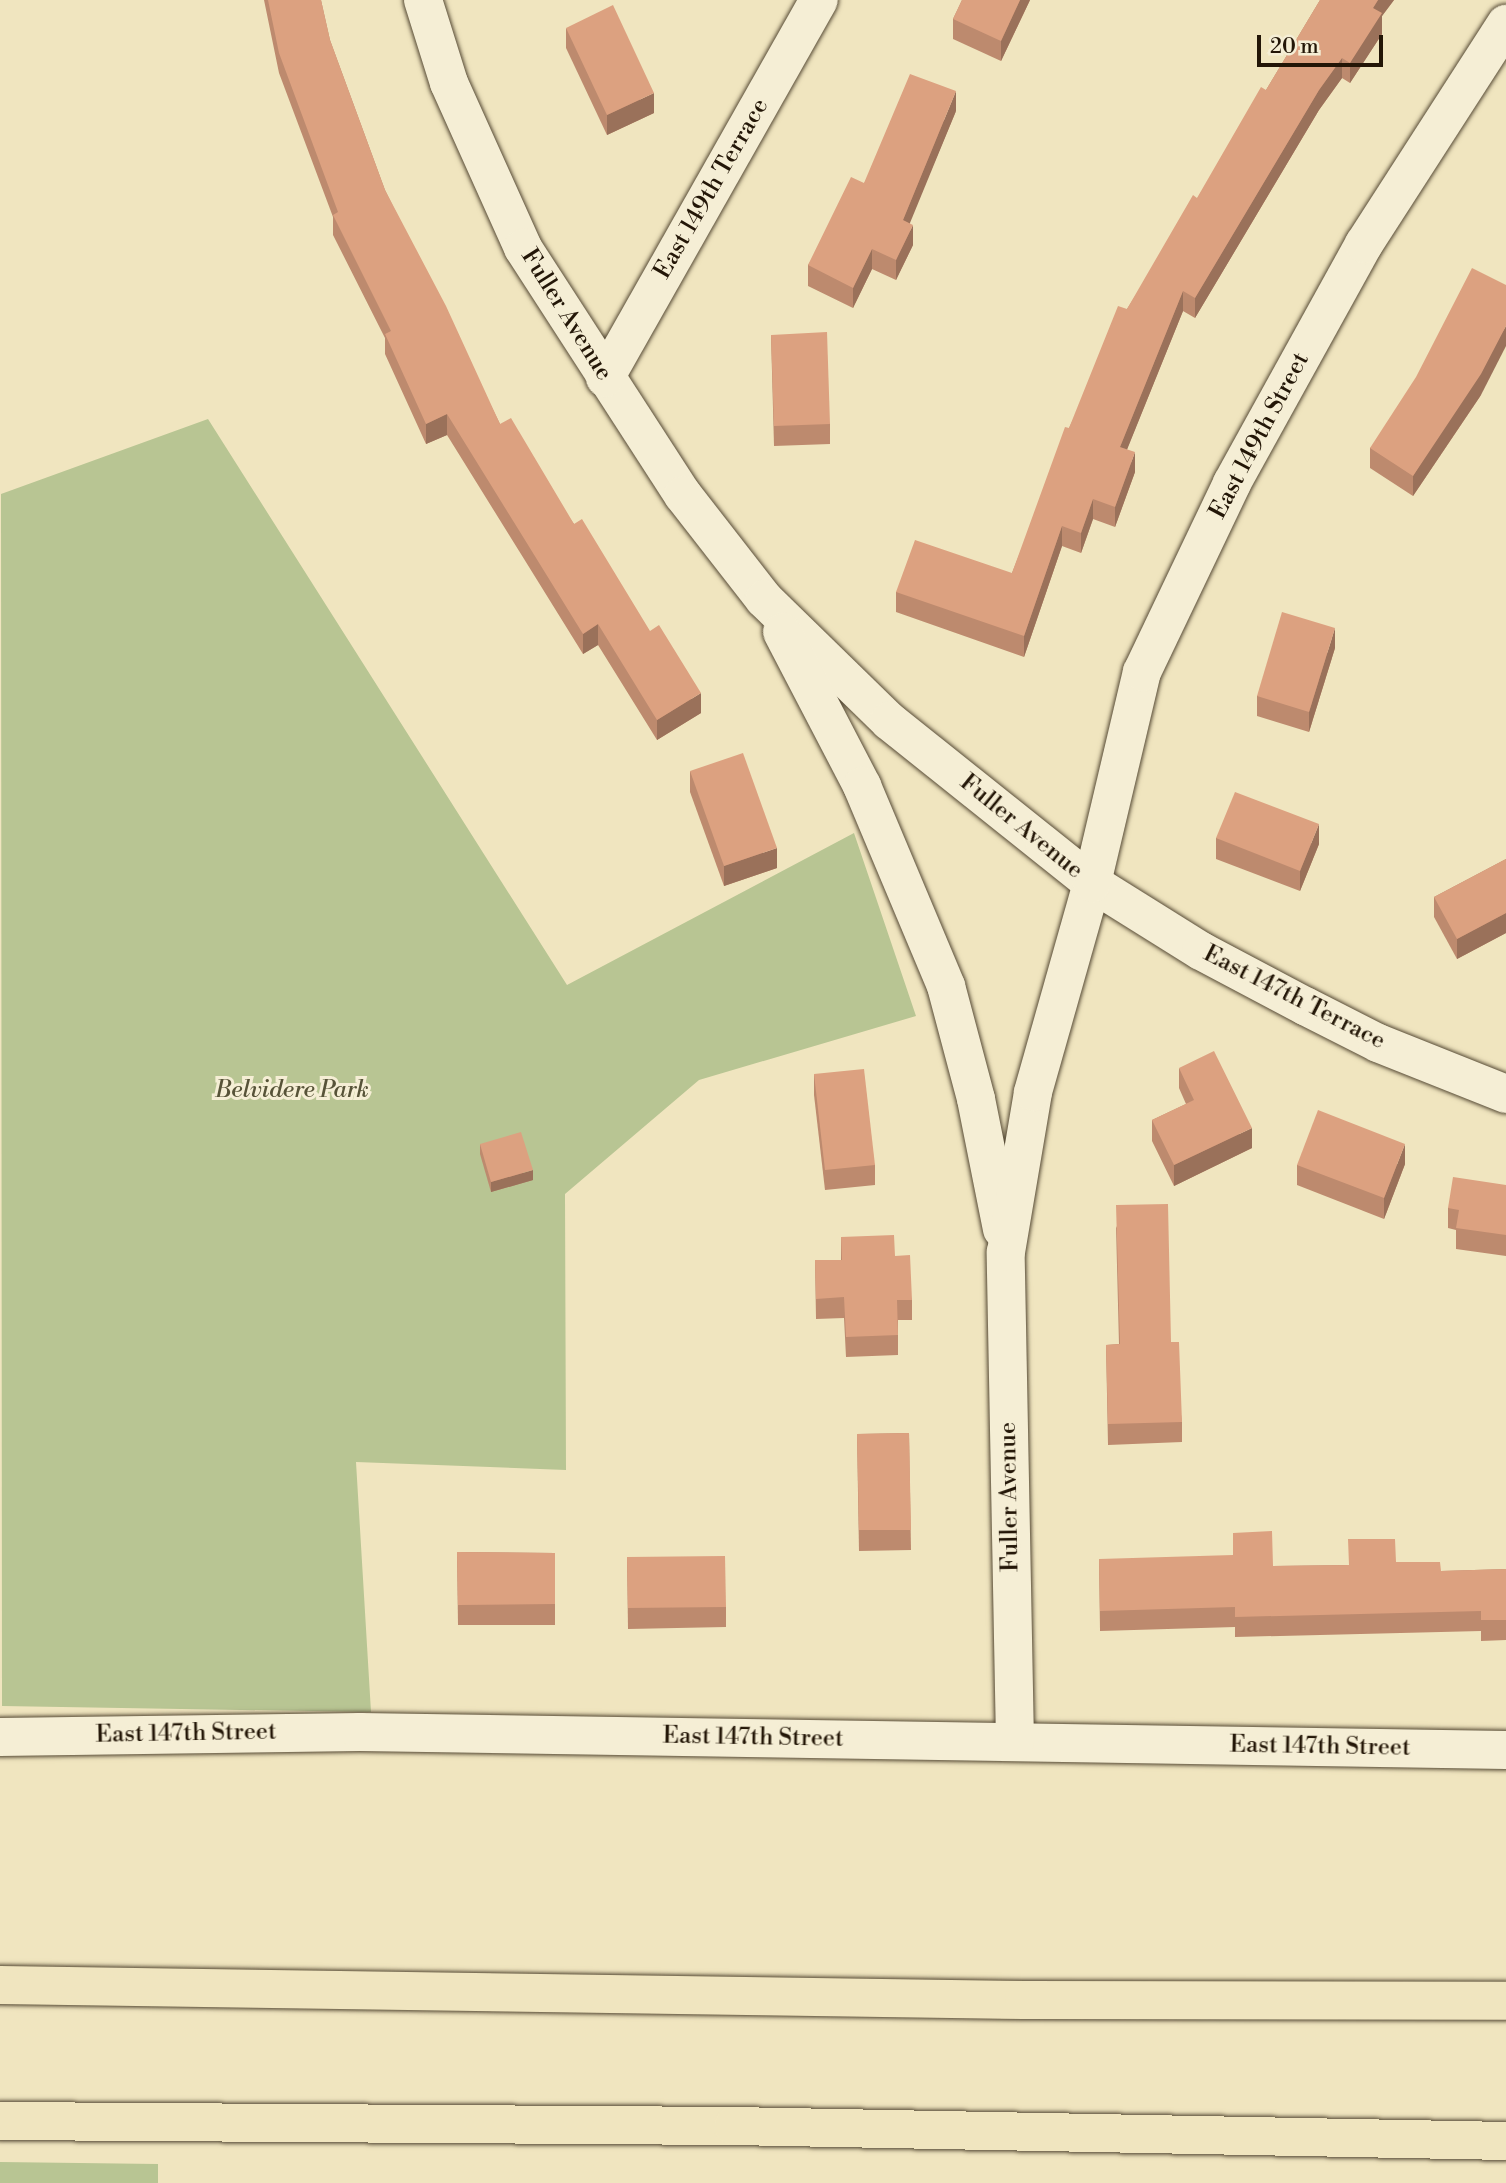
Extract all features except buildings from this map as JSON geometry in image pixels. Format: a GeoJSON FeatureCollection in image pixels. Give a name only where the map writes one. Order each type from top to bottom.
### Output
{"type":"FeatureCollection","features":[{"type":"Feature","properties":{"kind":"main road"},"geometry":{"type":"LineString","coordinates":[[0,1985],[1024,2000],[1506,2001]]}},
{"type":"Feature","properties":{"kind":"main road"},"geometry":{"type":"LineString","coordinates":[[0,2120],[733,2126],[1506,2141]]}},
{"type":"Feature","properties":{"kind":"street","name":"Fuller Avenue"},"geometry":{"type":"LineString","coordinates":[[424,0],[449,83],[523,248],[604,378],[683,495],[764,599],[888,721],[1092,883],[1033,1092],[1006,1252]]}},
{"type":"Feature","properties":{"kind":"street","name":"East 149th Terrace"},"geometry":{"type":"LineString","coordinates":[[604,378],[819,0]]}},
{"type":"Feature","properties":{"kind":"street","name":"East 149th Street"},"geometry":{"type":"LineString","coordinates":[[1092,883],[1142,672],[1232,482],[1364,244],[1506,24]]}},
{"type":"Feature","properties":{"kind":"street","name":"Fuller Avenue"},"geometry":{"type":"LineString","coordinates":[[764,599],[862,786],[946,986],[976,1099],[1006,1252],[1015,1742]]}},
{"type":"Feature","properties":{"kind":"street","name":"East 147th Terrace"},"geometry":{"type":"LineString","coordinates":[[1092,883],[1201,951],[1305,1006],[1378,1043],[1506,1094]]}},
{"type":"Feature","properties":{"kind":"street","name":"East 147th Street"},"geometry":{"type":"LineString","coordinates":[[0,1737],[360,1732],[1506,1750]]}},
{"type":"Feature","properties":{"kind":"green space","name":"Belvidere Park"},"geometry":{"type":"Polygon","coordinates":[[[208,419],[567,985],[854,833],[916,1016],[699,1080],[565,1194],[566,1470],[356,1462],[371,1712],[2,1706],[1,494],[208,419]]]}},
{"type":"Feature","properties":{"kind":"green space"},"geometry":{"type":"Polygon","coordinates":[[[0,2162],[158,2164],[158,2183],[0,2183],[0,2162]]]}}]}
